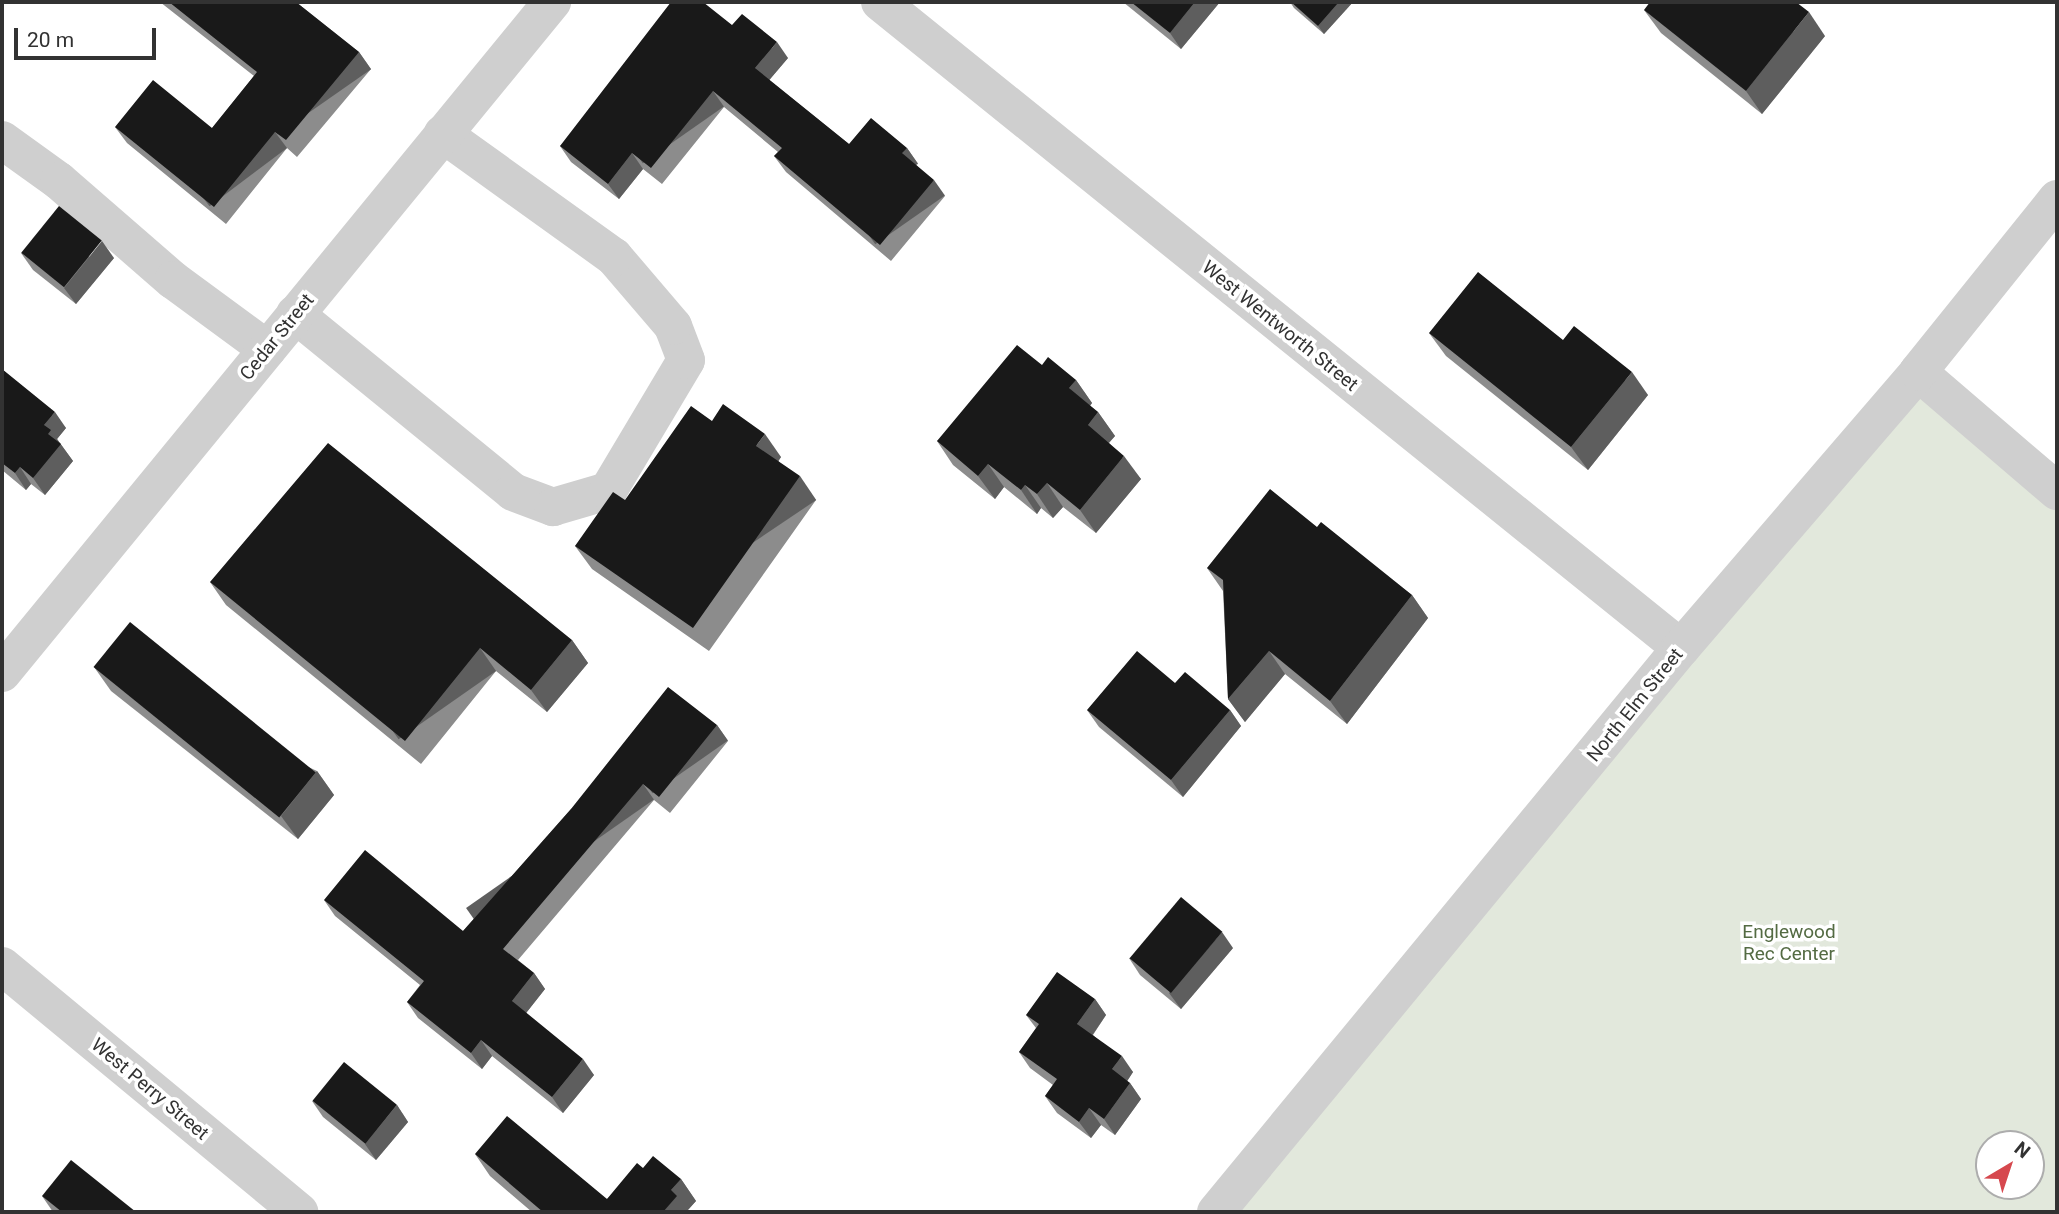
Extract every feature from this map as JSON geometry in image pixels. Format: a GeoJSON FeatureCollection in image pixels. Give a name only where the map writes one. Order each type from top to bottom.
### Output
{"type":"FeatureCollection","features":[{"type":"Feature","properties":{"kind":"street","name":"Cedar Street"},"geometry":{"type":"LineString","coordinates":[[2,673],[552,2]]}},
{"type":"Feature","properties":{"kind":"street","name":"West Wentworth Street"},"geometry":{"type":"LineString","coordinates":[[880,2],[1681,648]]}},
{"type":"Feature","properties":{"kind":"street"},"geometry":{"type":"LineString","coordinates":[[295,314],[513,492],[553,506],[608,491],[686,360],[673,326],[614,257],[443,134]]}},
{"type":"Feature","properties":{"kind":"street"},"geometry":{"type":"LineString","coordinates":[[2,140],[58,181],[173,280],[267,349]]}},
{"type":"Feature","properties":{"kind":"street","name":"North Elm Street"},"geometry":{"type":"LineString","coordinates":[[1216,1212],[1681,648],[1918,372],[2057,200]]}},
{"type":"Feature","properties":{"kind":"street"},"geometry":{"type":"LineString","coordinates":[[1918,372],[2057,491]]}},
{"type":"Feature","properties":{"kind":"street","name":"West Perry Street"},"geometry":{"type":"LineString","coordinates":[[2,966],[299,1212]]}},
{"type":"Feature","properties":{"kind":"green space","name":"Englewood Rec Center"},"geometry":{"type":"Polygon","coordinates":[[[1918,372],[2057,491],[2057,1212],[1212,1212],[1918,372]]]}},
{"type":"Feature","properties":{"kind":"building"},"geometry":{"type":"Polygon","coordinates":[[[169,2],[296,2],[359,52],[286,140],[275,132],[214,207],[115,127],[153,80],[212,128],[257,72],[169,2]]]}},
{"type":"Feature","properties":{"kind":"building"},"geometry":{"type":"Polygon","coordinates":[[[671,2],[703,2],[732,25],[742,14],[777,42],[755,68],[849,144],[871,118],[907,148],[902,153],[934,180],[880,245],[774,156],[782,148],[713,91],[651,168],[632,153],[608,184],[560,146],[671,2]]]}},
{"type":"Feature","properties":{"kind":"building"},"geometry":{"type":"Polygon","coordinates":[[[1131,2],[1195,2],[1170,33],[1131,2]]]}},
{"type":"Feature","properties":{"kind":"building"},"geometry":{"type":"Polygon","coordinates":[[[1291,2],[1339,2],[1318,26],[1291,2]]]}},
{"type":"Feature","properties":{"kind":"building"},"geometry":{"type":"Polygon","coordinates":[[[1650,2],[1796,2],[1809,12],[1746,91],[1644,10],[1650,2]]]}},
{"type":"Feature","properties":{"kind":"building"},"geometry":{"type":"Polygon","coordinates":[[[59,206],[102,241],[64,287],[21,253],[59,206]]]}},
{"type":"Feature","properties":{"kind":"building"},"geometry":{"type":"Polygon","coordinates":[[[1478,272],[1563,340],[1574,326],[1632,372],[1571,447],[1429,333],[1478,272]]]}},
{"type":"Feature","properties":{"kind":"building"},"geometry":{"type":"Polygon","coordinates":[[[1017,345],[1042,365],[1048,357],[1076,380],[1069,388],[1098,412],[1088,425],[1124,456],[1080,510],[1047,483],[1037,494],[1025,485],[1021,490],[988,464],[978,476],[937,441],[1017,345]]]}},
{"type":"Feature","properties":{"kind":"building"},"geometry":{"type":"Polygon","coordinates":[[[2,369],[55,412],[44,425],[51,430],[48,434],[61,444],[33,478],[20,467],[15,473],[2,463],[2,369]]]}},
{"type":"Feature","properties":{"kind":"building"},"geometry":{"type":"Polygon","coordinates":[[[723,404],[765,434],[756,446],[800,476],[693,628],[575,546],[613,492],[625,500],[691,406],[712,421],[723,404]]]}},
{"type":"Feature","properties":{"kind":"building"},"geometry":{"type":"Polygon","coordinates":[[[328,443],[572,640],[531,690],[480,648],[405,741],[210,582],[328,443]]]}},
{"type":"Feature","properties":{"kind":"building"},"geometry":{"type":"Polygon","coordinates":[[[1270,489],[1317,527],[1321,522],[1412,595],[1330,701],[1269,651],[1228,699],[1223,580],[1207,568],[1270,489]]]}},
{"type":"Feature","properties":{"kind":"building"},"geometry":{"type":"Polygon","coordinates":[[[130,622],[316,772],[279,817],[93,667],[130,622]]]}},
{"type":"Feature","properties":{"kind":"building"},"geometry":{"type":"Polygon","coordinates":[[[1137,651],[1175,683],[1185,672],[1230,710],[1171,780],[1087,710],[1137,651]]]}},
{"type":"Feature","properties":{"kind":"building"},"geometry":{"type":"Polygon","coordinates":[[[668,687],[717,725],[659,797],[643,784],[503,949],[534,973],[512,1001],[583,1059],[552,1097],[481,1040],[471,1053],[407,1002],[424,981],[324,900],[365,850],[463,931],[571,809],[668,687]]]}},
{"type":"Feature","properties":{"kind":"building"},"geometry":{"type":"Polygon","coordinates":[[[1181,897],[1222,932],[1171,993],[1130,958],[1181,897]]]}},
{"type":"Feature","properties":{"kind":"building"},"geometry":{"type":"Polygon","coordinates":[[[1057,972],[1095,999],[1077,1024],[1122,1056],[1112,1069],[1130,1083],[1104,1119],[1089,1108],[1079,1122],[1045,1096],[1057,1079],[1019,1052],[1039,1024],[1026,1015],[1057,972]]]}},
{"type":"Feature","properties":{"kind":"building"},"geometry":{"type":"Polygon","coordinates":[[[344,1062],[397,1105],[365,1144],[313,1101],[344,1062]]]}},
{"type":"Feature","properties":{"kind":"building"},"geometry":{"type":"Polygon","coordinates":[[[507,1116],[607,1199],[637,1163],[643,1168],[653,1156],[681,1179],[671,1190],[677,1196],[663,1212],[543,1212],[475,1154],[507,1116]]]}},
{"type":"Feature","properties":{"kind":"building"},"geometry":{"type":"Polygon","coordinates":[[[71,1160],[136,1212],[62,1212],[42,1196],[71,1160]]]}}]}
